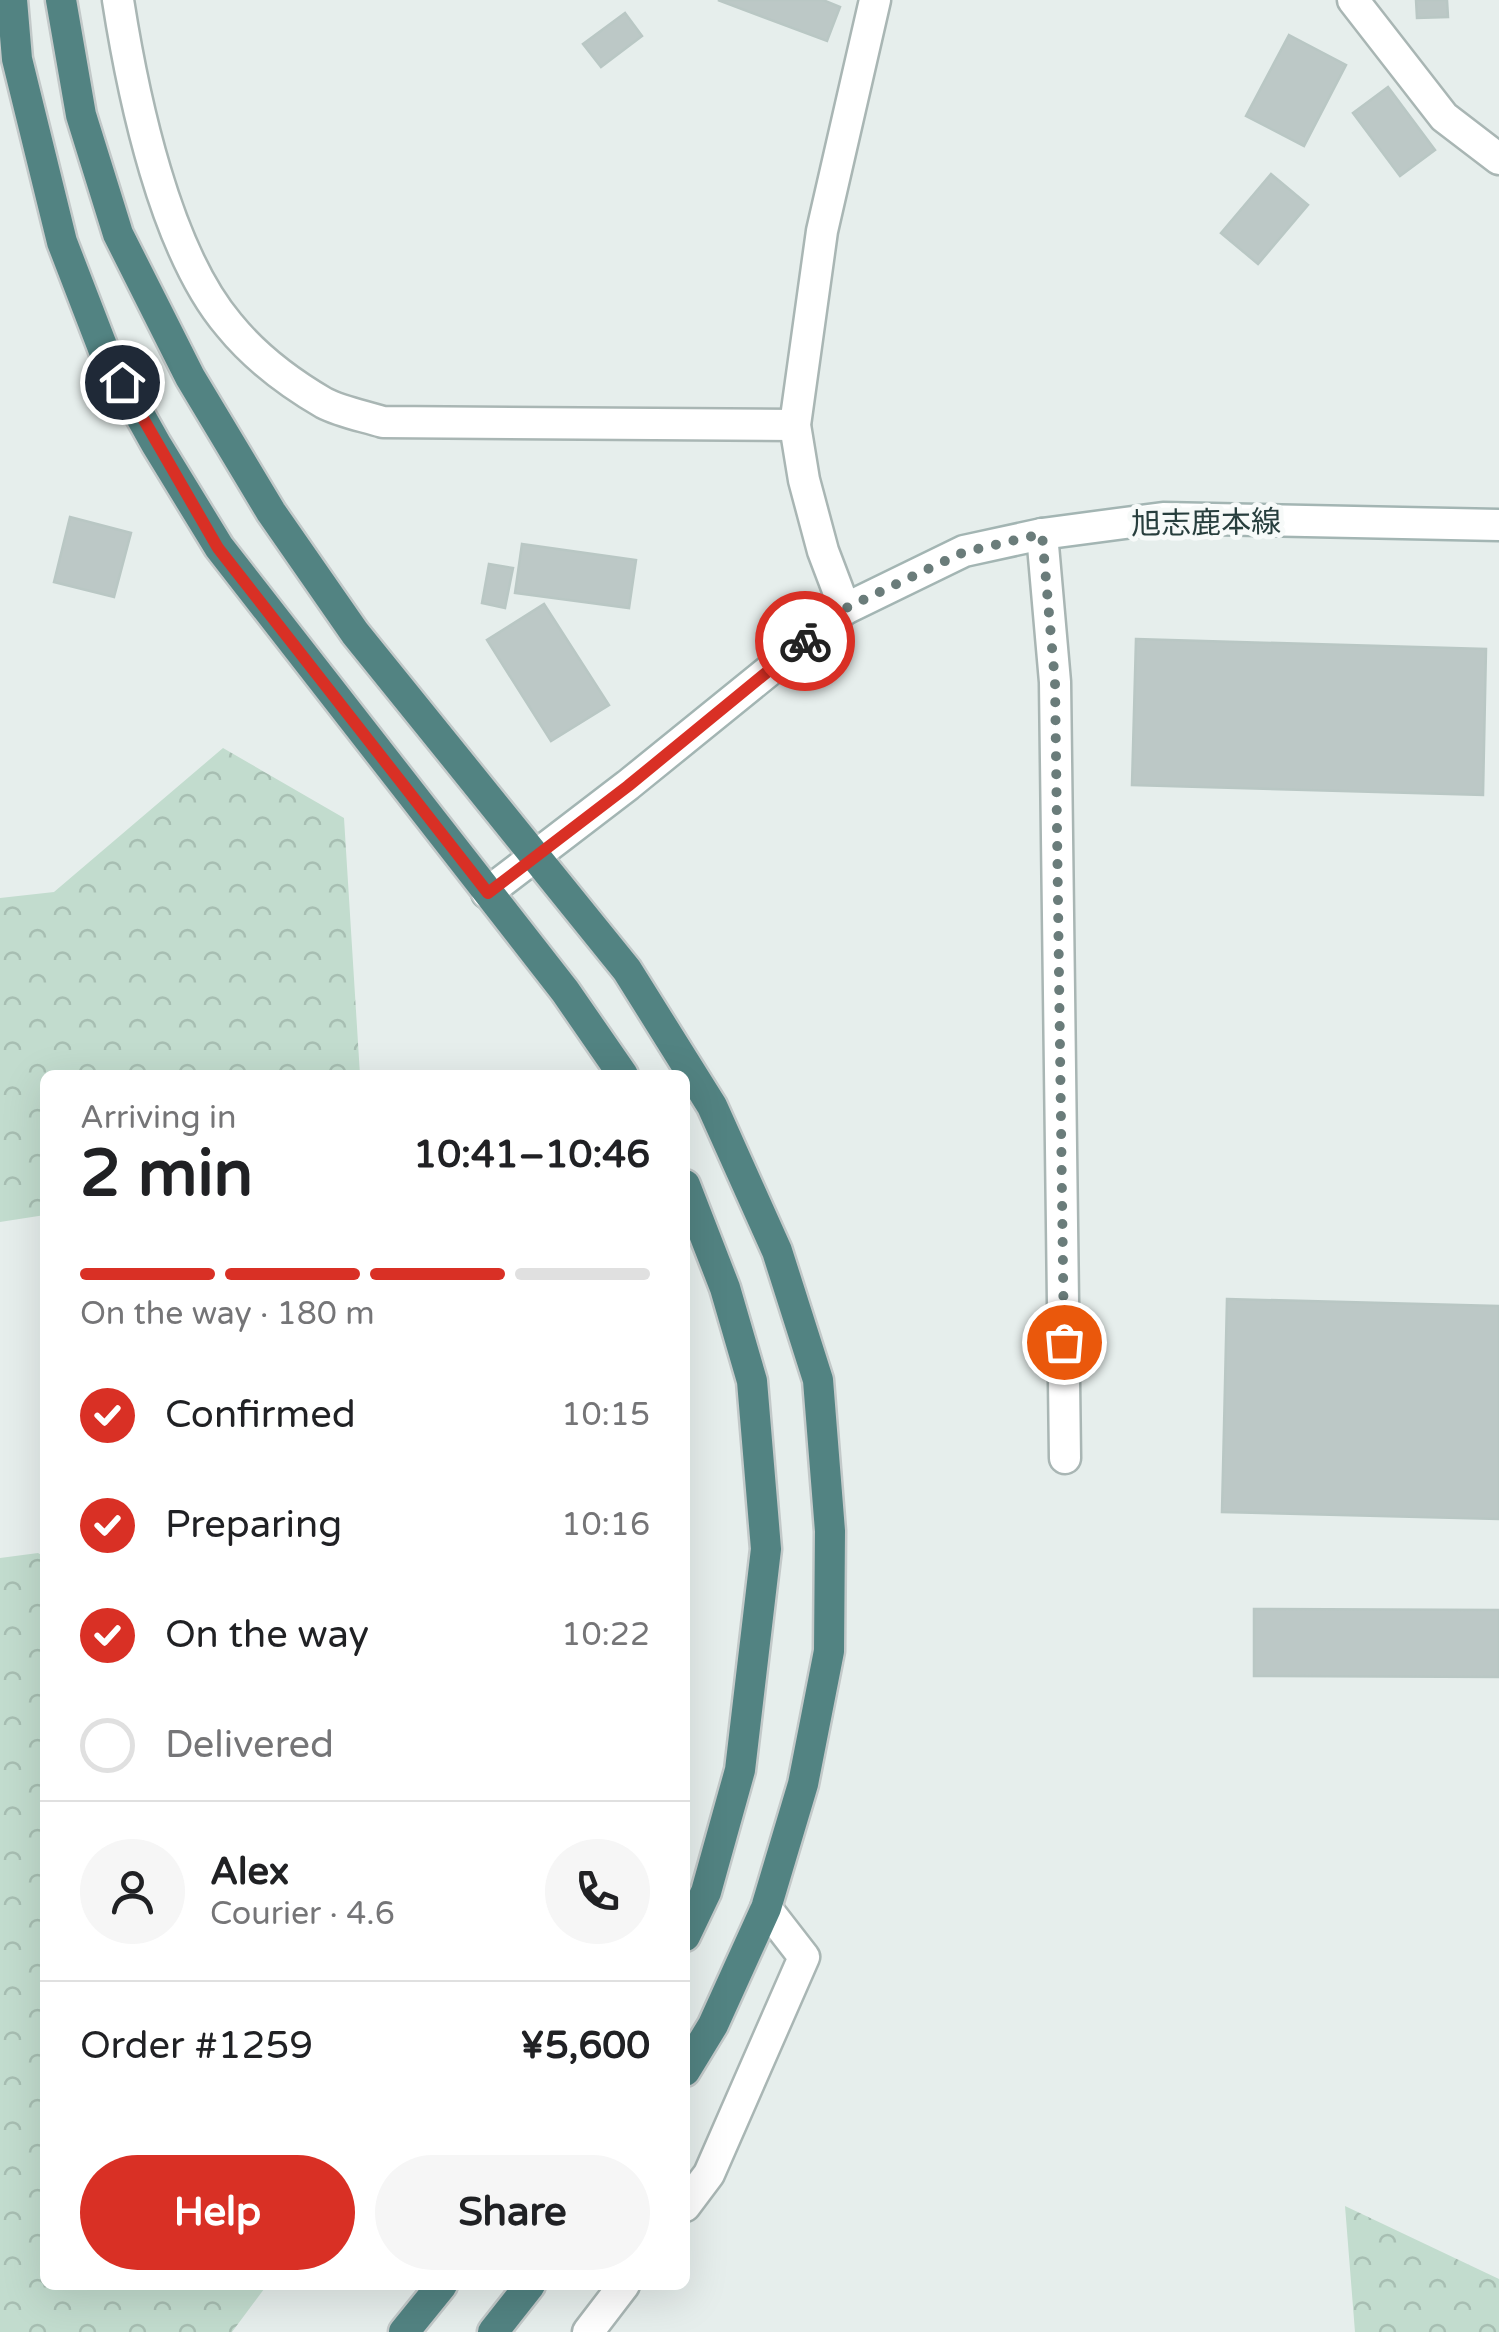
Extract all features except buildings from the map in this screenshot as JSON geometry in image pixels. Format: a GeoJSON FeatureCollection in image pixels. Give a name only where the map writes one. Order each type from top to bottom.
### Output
{"type":"FeatureCollection","features":[{"type":"Feature","properties":{"kind":"highway"},"geometry":{"type":"LineString","coordinates":[[12,0],[17,60],[62,242],[104,350],[218,548],[566,991],[620,1070]]}},
{"type":"Feature","properties":{"kind":"highway"},"geometry":{"type":"LineString","coordinates":[[62,0],[81,115],[118,234],[190,377],[271,512],[355,633],[627,970],[690,1070]]}},
{"type":"Feature","properties":{"kind":"highway"},"geometry":{"type":"LineString","coordinates":[[690,1071],[712,1106],[777,1251],[818,1380],[830,1531],[829,1651],[803,1784],[766,1908],[713,2024],[690,2063]]}},
{"type":"Feature","properties":{"kind":"highway"},"geometry":{"type":"LineString","coordinates":[[690,1198],[725,1288],[752,1381],[766,1549],[740,1770],[706,1892],[690,1926]]}},
{"type":"Feature","properties":{"kind":"highway"},"geometry":{"type":"LineString","coordinates":[[404,2332],[438,2290]]}},
{"type":"Feature","properties":{"kind":"highway"},"geometry":{"type":"LineString","coordinates":[[493,2332],[526,2290]]}},
{"type":"Feature","properties":{"kind":"street"},"geometry":{"type":"LineString","coordinates":[[118,0],[128,61],[157,176],[190,263],[227,324],[273,370],[328,405],[382,422],[795,425]]}},
{"type":"Feature","properties":{"kind":"street"},"geometry":{"type":"LineString","coordinates":[[846,608],[823,550],[804,480],[795,425],[822,231],[875,0]]}},
{"type":"Feature","properties":{"kind":"street"},"geometry":{"type":"LineString","coordinates":[[1353,0],[1444,116],[1499,159]]}},
{"type":"Feature","properties":{"kind":"street","name":"旭志鹿本線"},"geometry":{"type":"LineString","coordinates":[[488,893],[846,608],[964,552],[1042,534],[1164,518],[1499,526]]}},
{"type":"Feature","properties":{"kind":"street"},"geometry":{"type":"LineString","coordinates":[[1042,534],[1055,682],[1065,1458]]}},
{"type":"Feature","properties":{"kind":"street"},"geometry":{"type":"LineString","coordinates":[[690,2199],[709,2174],[804,1957],[766,1908]]}},
{"type":"Feature","properties":{"kind":"street"},"geometry":{"type":"LineString","coordinates":[[588,2332],[620,2290]]}},
{"type":"Feature","properties":{"kind":"green space"},"geometry":{"type":"Polygon","coordinates":[[[223,748],[344,818],[360,1070],[40,1070],[40,1216],[0,1222],[0,898],[54,892],[223,748]]]}},
{"type":"Feature","properties":{"kind":"green space"},"geometry":{"type":"Polygon","coordinates":[[[40,1554],[40,2290],[263,2290],[232,2332],[0,2332],[0,1558],[40,1554]]]}},
{"type":"Feature","properties":{"kind":"green space"},"geometry":{"type":"Polygon","coordinates":[[[1345,2206],[1499,2279],[1499,2332],[1355,2332],[1345,2206]]]}},
{"type":"Feature","properties":{"kind":"way so far"},"geometry":{"type":"LineString","coordinates":[[805,641],[846,608],[964,552],[1042,534],[1055,682],[1064,1342]]}},
{"type":"Feature","properties":{"kind":"route"},"geometry":{"type":"LineString","coordinates":[[122,382],[218,548],[488,893],[628,786],[805,641]]}}]}
